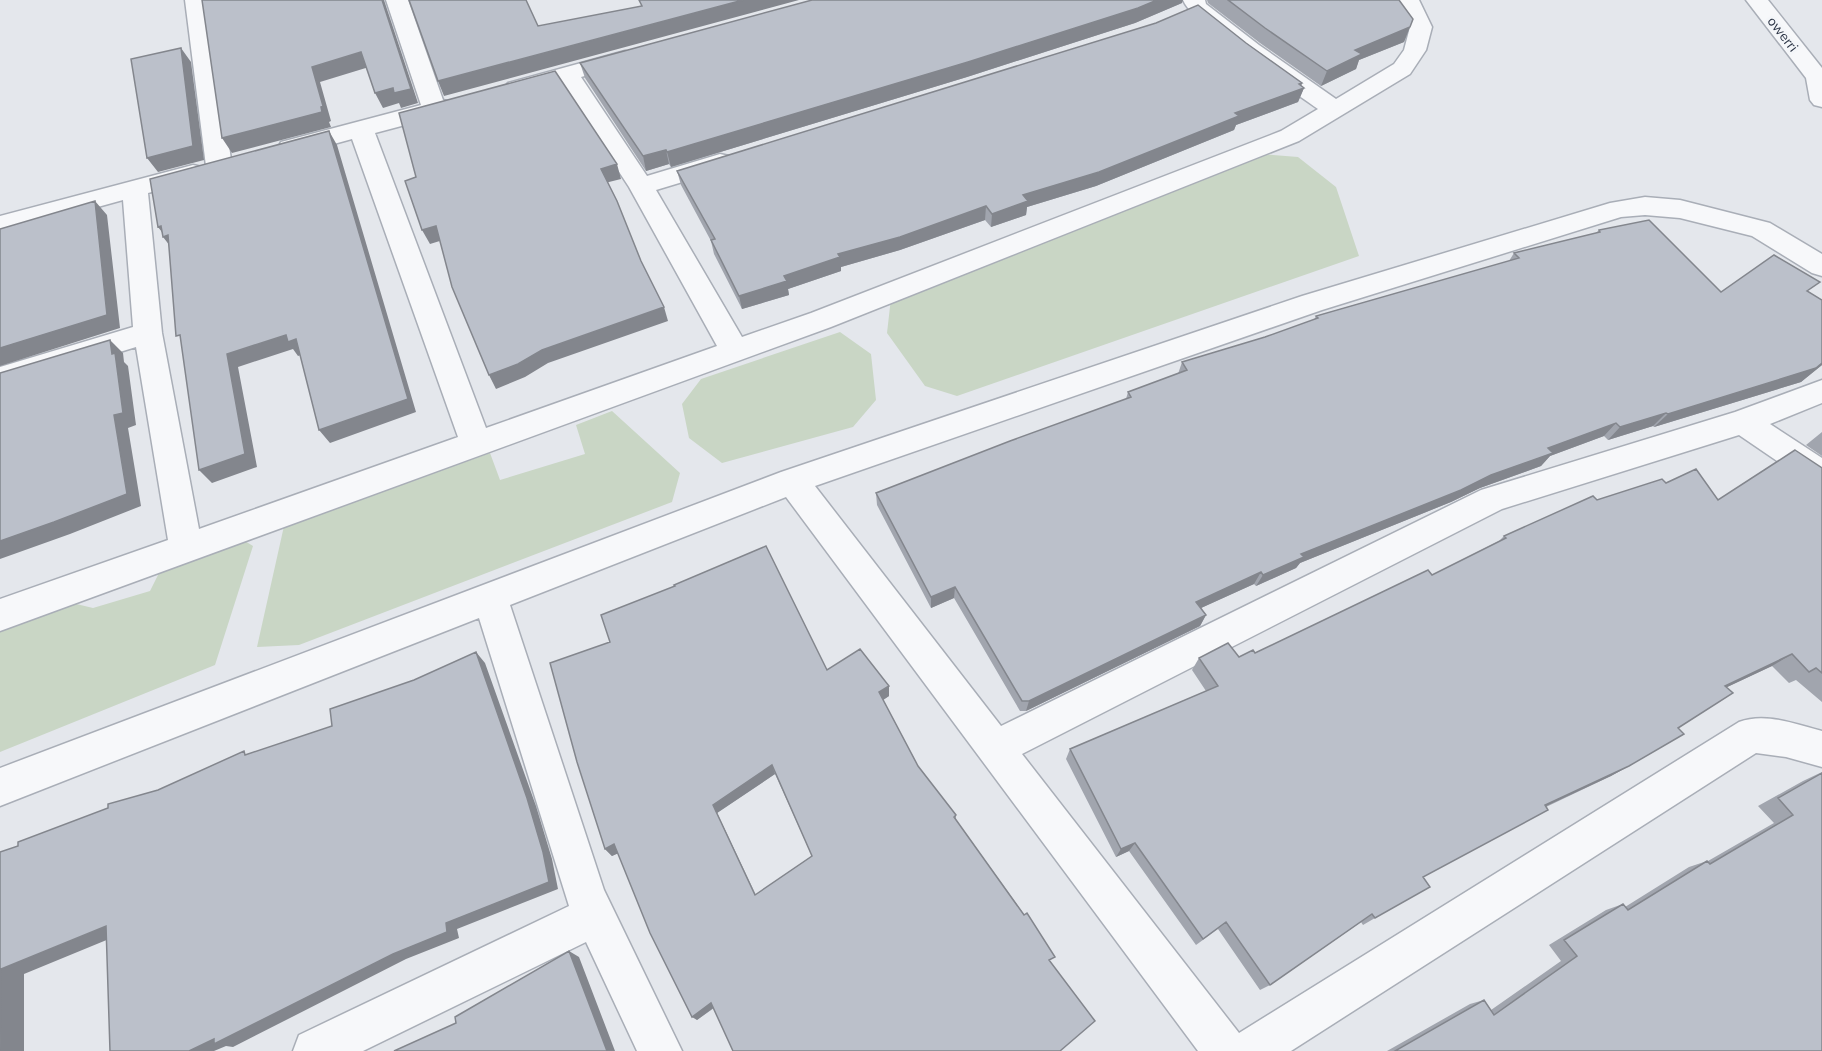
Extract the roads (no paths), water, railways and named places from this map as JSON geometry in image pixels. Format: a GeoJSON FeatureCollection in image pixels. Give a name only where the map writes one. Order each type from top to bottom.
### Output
{"type":"FeatureCollection","features":[{"type":"Feature","properties":{"kind":"street"},"geometry":{"type":"LineString","coordinates":[[196,0],[241,161]]}},
{"type":"Feature","properties":{"kind":"street"},"geometry":{"type":"LineString","coordinates":[[398,0],[435,110]]}},
{"type":"Feature","properties":{"kind":"street"},"geometry":{"type":"LineString","coordinates":[[0,615],[821,320],[1290,136],[1402,69],[1415,50],[1421,27],[1408,0]]}},
{"type":"Feature","properties":{"kind":"street","name":"owerri"},"geometry":{"type":"LineString","coordinates":[[1757,0],[1817,77],[1822,100]]}},
{"type":"Feature","properties":{"kind":"street"},"geometry":{"type":"LineString","coordinates":[[1189,7],[1336,110]]}},
{"type":"Feature","properties":{"kind":"street"},"geometry":{"type":"LineString","coordinates":[[0,225],[645,52]]}},
{"type":"Feature","properties":{"kind":"street"},"geometry":{"type":"LineString","coordinates":[[567,74],[641,186],[735,351]]}},
{"type":"Feature","properties":{"kind":"street"},"geometry":{"type":"LineString","coordinates":[[361,129],[476,444]]}},
{"type":"Feature","properties":{"kind":"street"},"geometry":{"type":"LineString","coordinates":[[641,186],[742,155]]}},
{"type":"Feature","properties":{"kind":"street"},"geometry":{"type":"LineString","coordinates":[[135,189],[148,333],[186,549]]}},
{"type":"Feature","properties":{"kind":"street"},"geometry":{"type":"LineString","coordinates":[[0,787],[792,481],[1312,303],[1619,209],[1645,206],[1680,209],[1761,229],[1822,266]]}},
{"type":"Feature","properties":{"kind":"street"},"geometry":{"type":"LineString","coordinates":[[0,378],[148,333]]}},
{"type":"Feature","properties":{"kind":"street"},"geometry":{"type":"LineString","coordinates":[[995,748],[1492,499],[1743,422],[1822,391]]}},
{"type":"Feature","properties":{"kind":"street"},"geometry":{"type":"LineString","coordinates":[[1743,422],[1822,475]]}},
{"type":"Feature","properties":{"kind":"street"},"geometry":{"type":"LineString","coordinates":[[792,481],[1225,1051]]}},
{"type":"Feature","properties":{"kind":"street"},"geometry":{"type":"LineString","coordinates":[[490,597],[586,897],[660,1051]]}},
{"type":"Feature","properties":{"kind":"street"},"geometry":{"type":"LineString","coordinates":[[1251,1051],[1752,735],[1786,739],[1822,749]]}},
{"type":"Feature","properties":{"kind":"street"},"geometry":{"type":"LineString","coordinates":[[315,1051],[596,915]]}}]}
